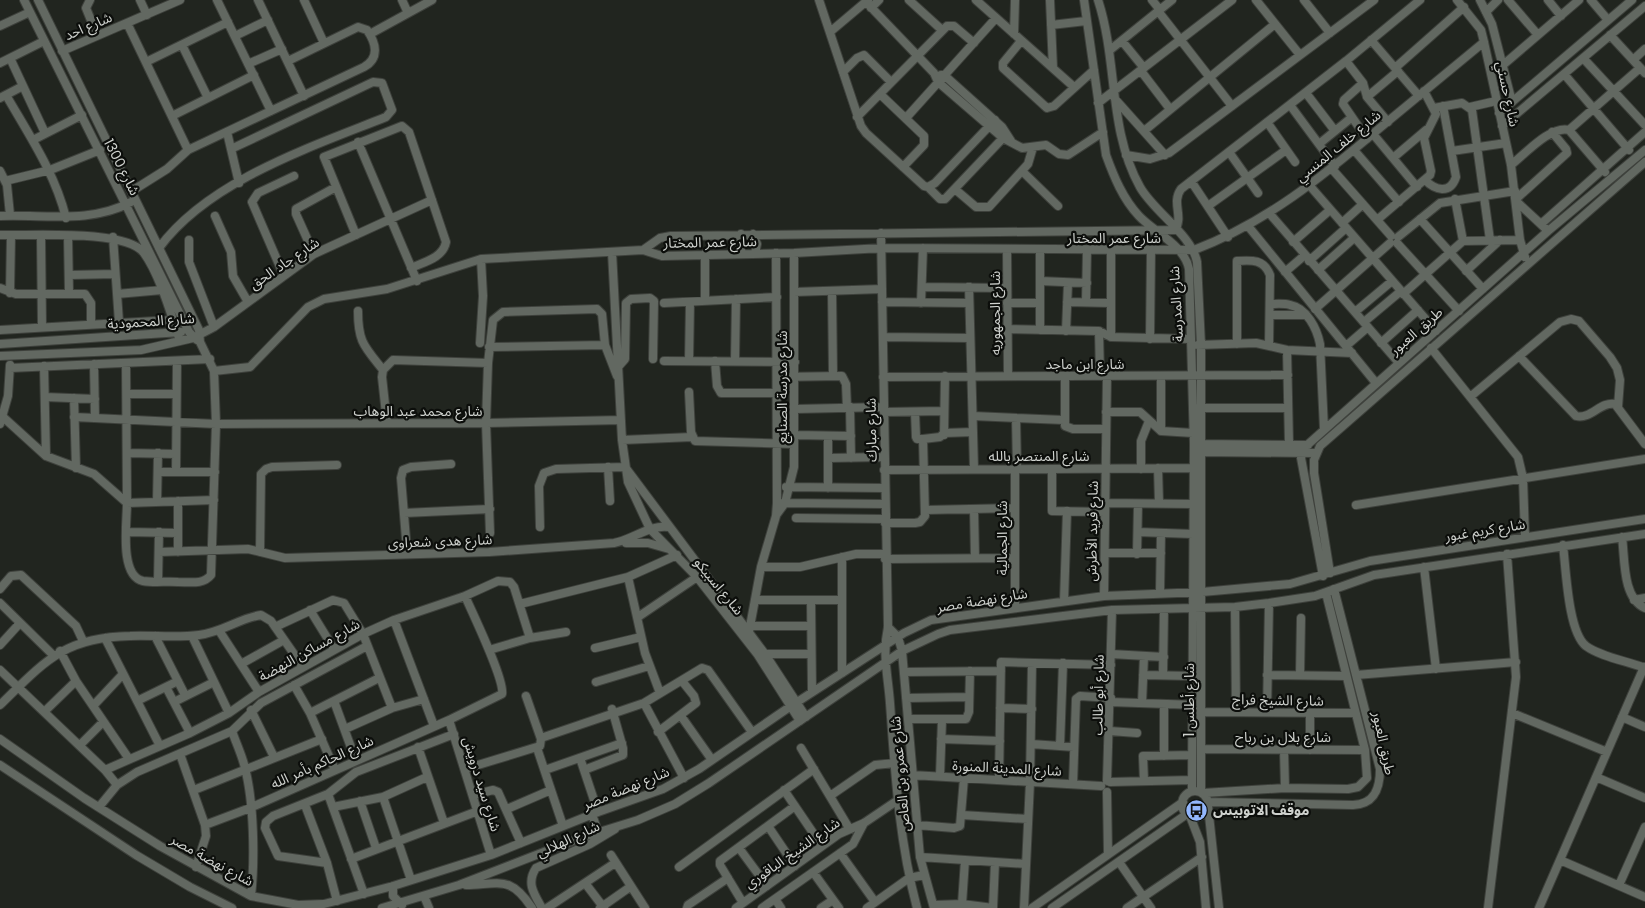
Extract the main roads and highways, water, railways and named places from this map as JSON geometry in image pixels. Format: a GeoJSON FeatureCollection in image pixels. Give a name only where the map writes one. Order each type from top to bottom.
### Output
{"type":"FeatureCollection","features":[{"type":"Feature","properties":{"kind":"place","name":"موقف الاتوبيس"},"geometry":{"type":"Point","coordinates":[1197,810]}}]}
